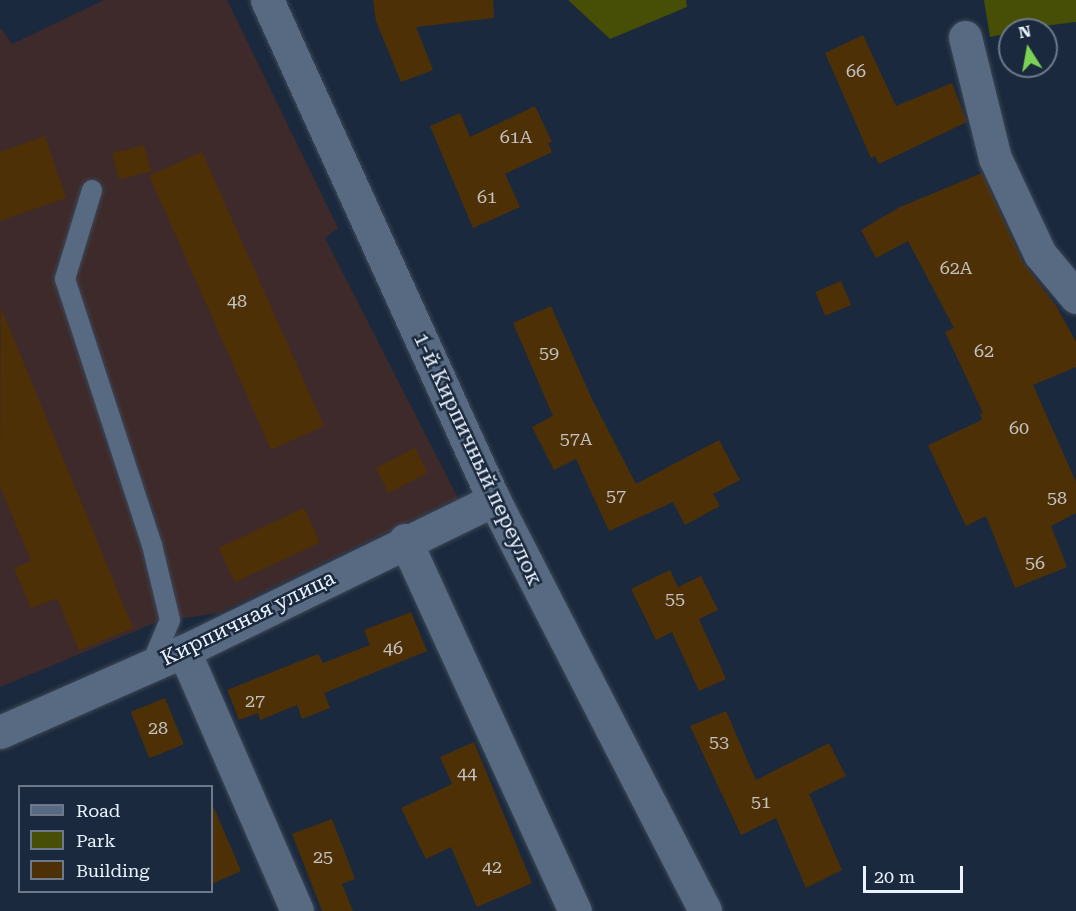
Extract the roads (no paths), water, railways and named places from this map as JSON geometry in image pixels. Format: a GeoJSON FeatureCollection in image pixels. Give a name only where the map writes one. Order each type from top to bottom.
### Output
{"type":"FeatureCollection","features":[{"type":"Feature","properties":{"kind":"street","name":"1-й Кирпичный переулок"},"geometry":{"type":"LineString","coordinates":[[267,0],[494,500],[705,911]]}},
{"type":"Feature","properties":{"kind":"street"},"geometry":{"type":"LineString","coordinates":[[965,37],[995,158],[1040,254],[1076,297]]}},
{"type":"Feature","properties":{"kind":"street","name":"Кирпичная улица"},"geometry":{"type":"LineString","coordinates":[[0,732],[184,651],[405,540],[494,500]]}},
{"type":"Feature","properties":{"kind":"street"},"geometry":{"type":"LineString","coordinates":[[405,540],[575,911]]}},
{"type":"Feature","properties":{"kind":"street"},"geometry":{"type":"LineString","coordinates":[[184,651],[297,911]]}},
{"type":"Feature","properties":{"kind":"lane"},"geometry":{"type":"LineString","coordinates":[[92,190],[65,279],[152,545],[170,620],[151,665]]}}]}
